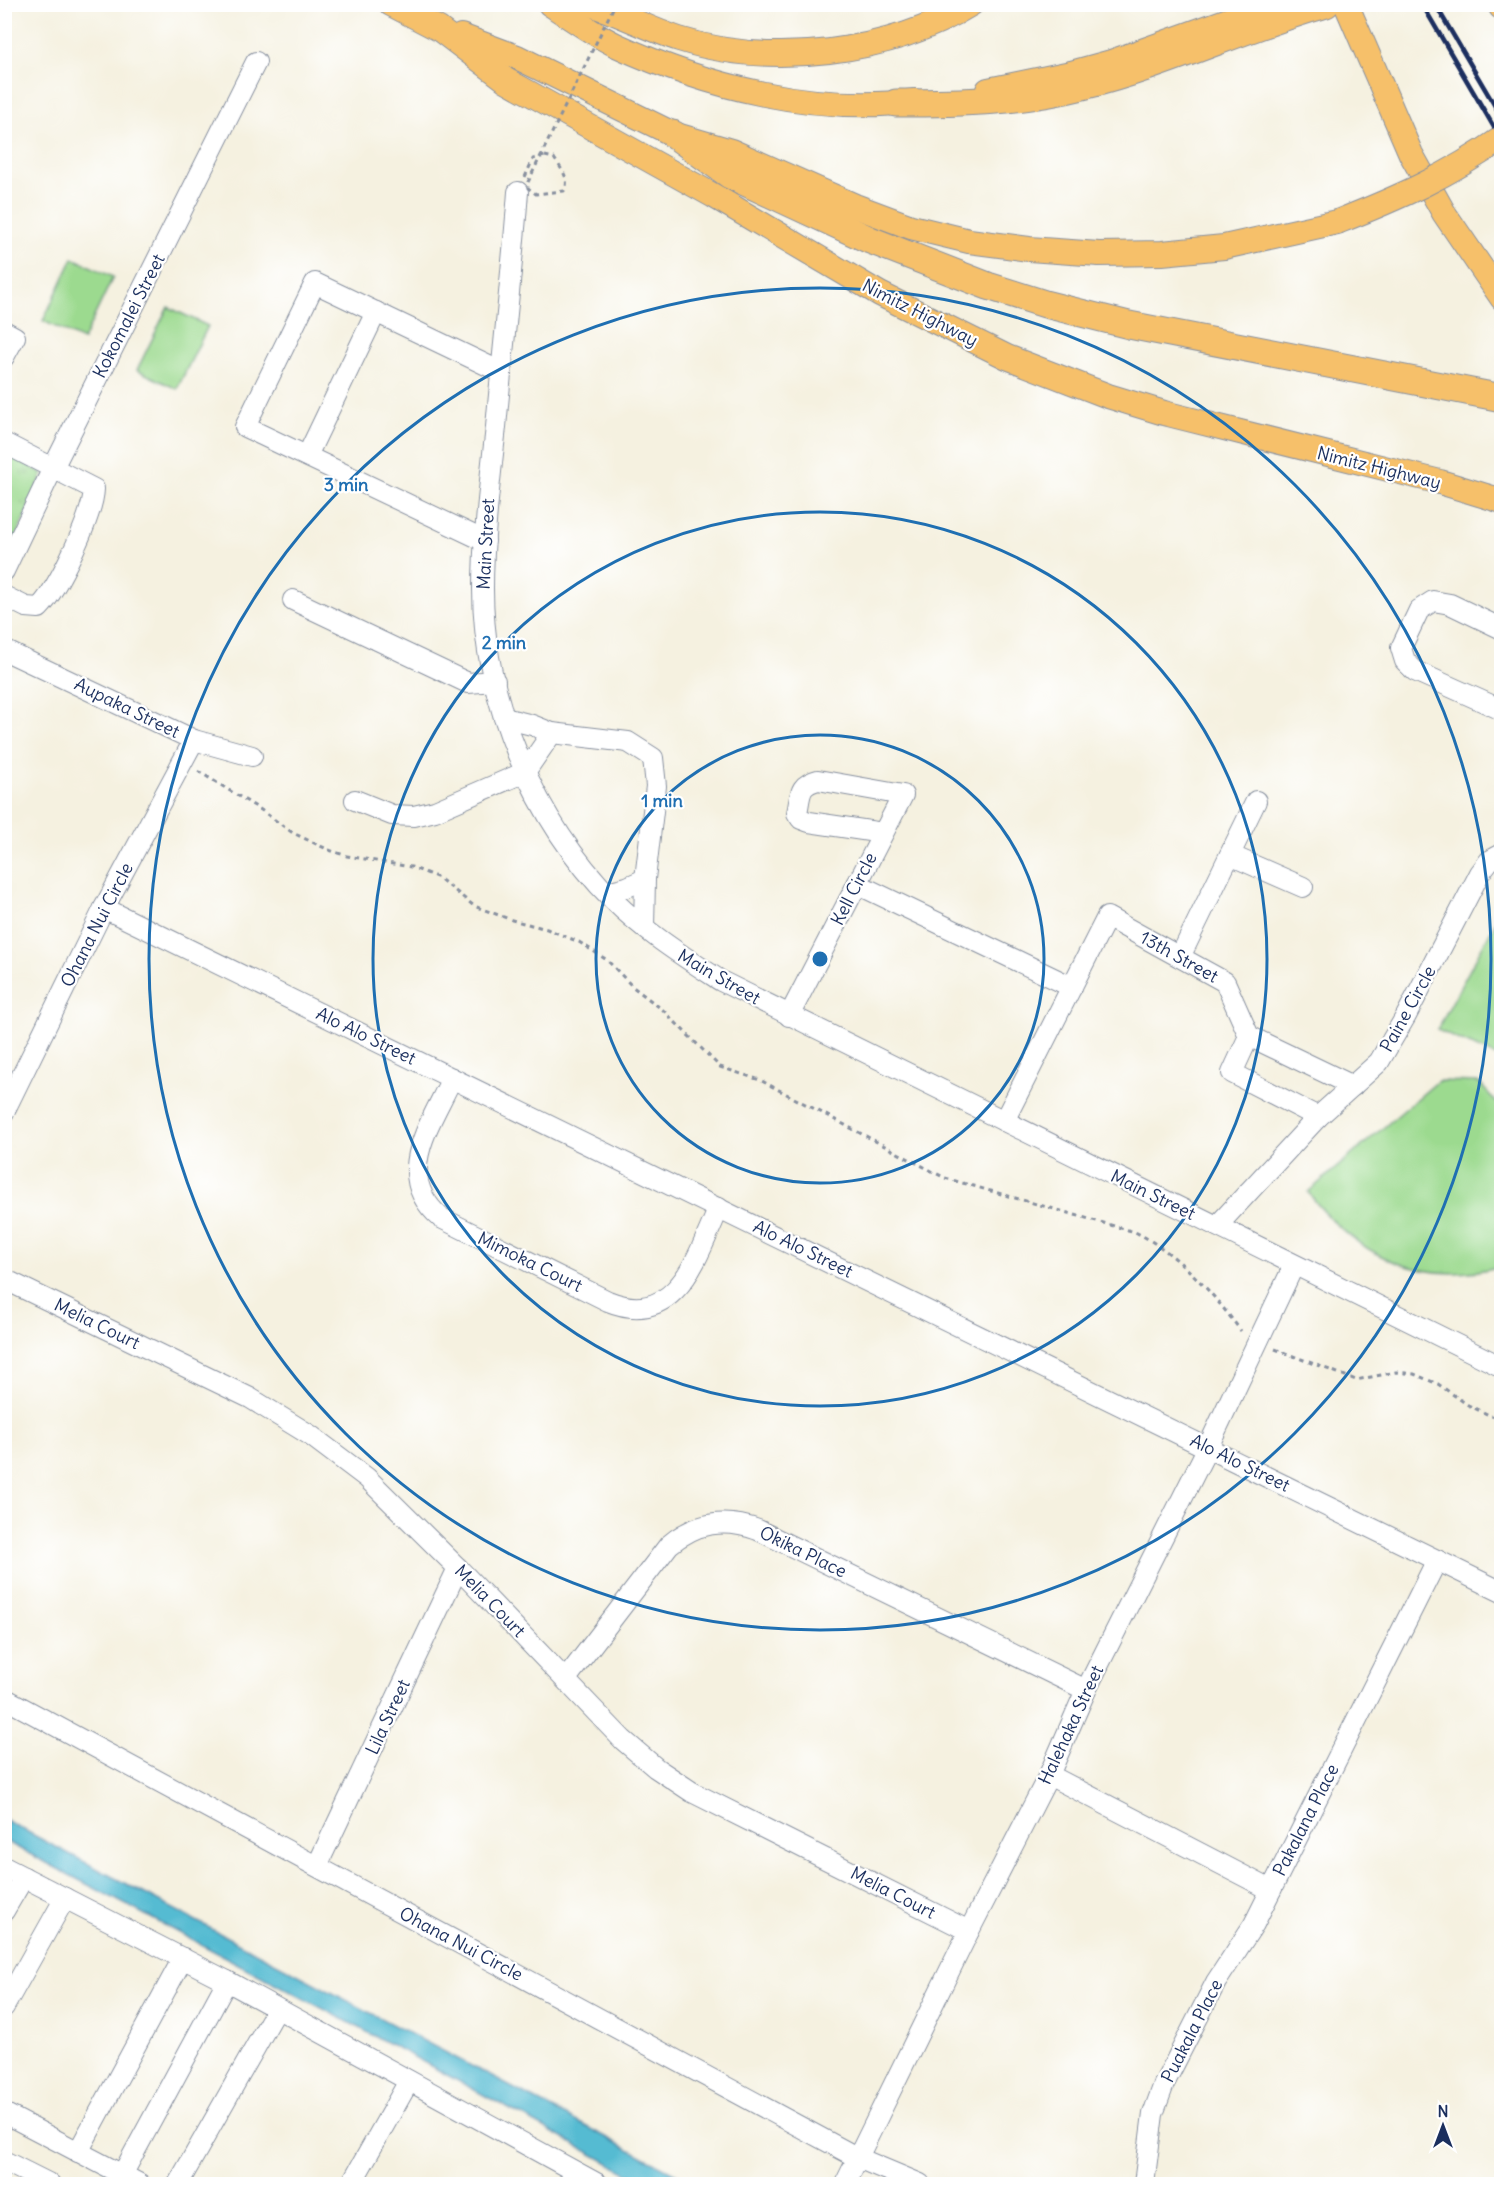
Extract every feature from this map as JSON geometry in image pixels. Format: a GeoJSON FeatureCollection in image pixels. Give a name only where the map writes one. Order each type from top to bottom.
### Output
{"type":"FeatureCollection","features":[{"type":"Feature","properties":{"kind":"highway"},"geometry":{"type":"LineString","coordinates":[[896,104],[977,103],[1040,96],[1085,86],[1326,4]]}},
{"type":"Feature","properties":{"kind":"highway"},"geometry":{"type":"LineString","coordinates":[[673,134],[730,175],[870,240],[988,286],[1044,304],[1140,327],[1502,398]]}},
{"type":"Feature","properties":{"kind":"main road","name":"Nimitz Highway"},"geometry":{"type":"LineString","coordinates":[[391,4],[439,28],[506,80],[714,196],[880,294],[1006,357],[1108,396],[1164,413],[1440,482],[1502,501]]}},
{"type":"Feature","properties":{"kind":"main road"},"geometry":{"type":"LineString","coordinates":[[549,4],[615,44],[664,65],[720,83],[783,97],[838,103],[896,104],[997,88],[1071,73],[1112,62],[1273,4]]}},
{"type":"Feature","properties":{"kind":"main road"},"geometry":{"type":"LineString","coordinates":[[589,4],[680,39],[735,51],[778,54],[833,51],[881,42],[925,27],[971,4]]}},
{"type":"Feature","properties":{"kind":"main road"},"geometry":{"type":"LineString","coordinates":[[1346,4],[1411,154],[1444,213],[1502,298]]}},
{"type":"Feature","properties":{"kind":"main road"},"geometry":{"type":"LineString","coordinates":[[439,28],[517,57],[673,134],[731,151],[855,206],[911,226],[969,241],[1029,249],[1099,254],[1162,253],[1224,247],[1290,234],[1337,222],[1391,201],[1437,179],[1502,138]]}},
{"type":"Feature","properties":{"kind":"street","name":"Kokomalei Street"},"geometry":{"type":"LineString","coordinates":[[4,571],[256,62]]}},
{"type":"Feature","properties":{"kind":"street","name":"Main Street"},"geometry":{"type":"LineString","coordinates":[[518,192],[485,542],[483,591],[489,659],[504,718],[532,788],[568,846],[607,892],[644,927],[664,944],[721,981],[1502,1367]]}},
{"type":"Feature","properties":{"kind":"street"},"geometry":{"type":"LineString","coordinates":[[485,542],[245,427],[315,283],[501,372]]}},
{"type":"Feature","properties":{"kind":"street"},"geometry":{"type":"LineString","coordinates":[[307,456],[376,312]]}},
{"type":"Feature","properties":{"kind":"street"},"geometry":{"type":"LineString","coordinates":[[4,331],[15,337],[4,357]]}},
{"type":"Feature","properties":{"kind":"street"},"geometry":{"type":"LineString","coordinates":[[4,444],[94,489],[94,501],[50,597],[39,608],[26,607],[4,596]]}},
{"type":"Feature","properties":{"kind":"street"},"geometry":{"type":"LineString","coordinates":[[293,600],[468,683],[495,681]]}},
{"type":"Feature","properties":{"kind":"street"},"geometry":{"type":"LineString","coordinates":[[1502,629],[1450,604],[1433,601],[1419,610],[1401,648],[1405,661],[1415,671],[1502,710]]}},
{"type":"Feature","properties":{"kind":"street","name":"Aupaka Street"},"geometry":{"type":"LineString","coordinates":[[4,650],[194,740],[252,756]]}},
{"type":"Feature","properties":{"kind":"street"},"geometry":{"type":"LineString","coordinates":[[504,718],[552,733],[628,742],[653,758],[656,786],[645,879],[644,927]]}},
{"type":"Feature","properties":{"kind":"street"},"geometry":{"type":"LineString","coordinates":[[355,800],[392,815],[425,814],[525,772],[552,733]]}},
{"type":"Feature","properties":{"kind":"street","name":"Ohana Nui Circle"},"geometry":{"type":"LineString","coordinates":[[4,1112],[104,908],[194,740]]}},
{"type":"Feature","properties":{"kind":"street","name":"Kell Circle"},"geometry":{"type":"LineString","coordinates":[[789,1016],[903,795],[818,780],[802,788],[797,813],[801,819],[883,833]]}},
{"type":"Feature","properties":{"kind":"street"},"geometry":{"type":"LineString","coordinates":[[1180,957],[1256,801]]}},
{"type":"Feature","properties":{"kind":"street","name":"Paine Circle"},"geometry":{"type":"LineString","coordinates":[[1217,1226],[1318,1117],[1379,1062],[1406,1016],[1480,873],[1489,861],[1502,854]]}},
{"type":"Feature","properties":{"kind":"street"},"geometry":{"type":"LineString","coordinates":[[1230,855],[1303,887]]}},
{"type":"Feature","properties":{"kind":"street"},"geometry":{"type":"LineString","coordinates":[[607,892],[645,879]]}},
{"type":"Feature","properties":{"kind":"street"},"geometry":{"type":"LineString","coordinates":[[857,884],[1072,987],[1004,1121]]}},
{"type":"Feature","properties":{"kind":"street","name":"Alo Alo Street"},"geometry":{"type":"LineString","coordinates":[[104,908],[1502,1592]]}},
{"type":"Feature","properties":{"kind":"street","name":"13th Street"},"geometry":{"type":"LineString","coordinates":[[1072,987],[1107,917],[1225,982],[1249,1036]]}},
{"type":"Feature","properties":{"kind":"street"},"geometry":{"type":"LineString","coordinates":[[1318,1117],[1232,1073],[1249,1036],[1353,1086]]}},
{"type":"Feature","properties":{"kind":"street","name":"Mimoka Court"},"geometry":{"type":"LineString","coordinates":[[452,1078],[417,1156],[420,1191],[429,1206],[441,1218],[608,1301],[626,1307],[644,1307],[661,1302],[676,1291],[687,1276],[719,1209]]}},
{"type":"Feature","properties":{"kind":"street","name":"Halehaka Street"},"geometry":{"type":"LineString","coordinates":[[844,2184],[1049,1775],[1086,1690],[1208,1447],[1294,1265]]}},
{"type":"Feature","properties":{"kind":"street","name":"Melia Court"},"geometry":{"type":"LineString","coordinates":[[4,1279],[250,1398],[310,1435],[367,1478],[458,1568],[623,1740],[656,1768],[692,1792],[969,1931]]}},
{"type":"Feature","properties":{"kind":"street","name":"Okika Place"},"geometry":{"type":"LineString","coordinates":[[566,1679],[669,1545],[678,1537],[699,1526],[723,1522],[758,1530],[1086,1690]]}},
{"type":"Feature","properties":{"kind":"street","name":"Pakalana Place"},"geometry":{"type":"LineString","coordinates":[[1049,1775],[1271,1890],[1437,1560]]}},
{"type":"Feature","properties":{"kind":"street","name":"Lila Street"},"geometry":{"type":"LineString","coordinates":[[317,1866],[458,1568]]}},
{"type":"Feature","properties":{"kind":"street","name":"Ohana Nui Circle"},"geometry":{"type":"LineString","coordinates":[[4,1698],[858,2158],[920,2184]]}},
{"type":"Feature","properties":{"kind":"street"},"geometry":{"type":"LineString","coordinates":[[4,1867],[227,1981],[598,2184]]}},
{"type":"Feature","properties":{"kind":"street"},"geometry":{"type":"LineString","coordinates":[[4,1911],[24,1877]]}},
{"type":"Feature","properties":{"kind":"street","name":"Puakala Place"},"geometry":{"type":"LineString","coordinates":[[1144,2184],[1153,2114],[1164,2084],[1216,1982],[1254,1924],[1271,1890]]}},
{"type":"Feature","properties":{"kind":"street"},"geometry":{"type":"LineString","coordinates":[[4,2007],[65,1898]]}},
{"type":"Feature","properties":{"kind":"street"},"geometry":{"type":"LineString","coordinates":[[78,2152],[183,1958]]}},
{"type":"Feature","properties":{"kind":"street"},"geometry":{"type":"LineString","coordinates":[[4,2113],[131,2180],[227,1981]]}},
{"type":"Feature","properties":{"kind":"street"},"geometry":{"type":"LineString","coordinates":[[178,2184],[277,2009]]}},
{"type":"Feature","properties":{"kind":"street"},"geometry":{"type":"LineString","coordinates":[[351,2184],[410,2082]]}},
{"type":"Feature","properties":{"kind":"street"},"geometry":{"type":"LineString","coordinates":[[4,2161],[50,2184]]}},
{"type":"Feature","properties":{"kind":"path"},"geometry":{"type":"LineString","coordinates":[[518,192],[533,159],[545,156],[554,158],[567,180],[564,191],[536,194],[528,188],[528,182],[615,4]]}},
{"type":"Feature","properties":{"kind":"path"},"geometry":{"type":"LineString","coordinates":[[196,770],[261,810],[293,833],[329,850],[347,856],[411,867],[439,878],[474,906],[512,920],[547,929],[579,942],[607,960],[633,987],[663,1010],[720,1067],[760,1080],[945,1178],[1135,1232],[1153,1241],[1195,1276],[1248,1339],[1356,1380],[1396,1372],[1414,1374],[1438,1384],[1468,1405],[1491,1416],[1502,1418]]}},
{"type":"Feature","properties":{"kind":"green space"},"geometry":{"type":"Polygon","coordinates":[[[73,258],[113,277],[83,340],[43,321],[73,258]]]}},
{"type":"Feature","properties":{"kind":"green space"},"geometry":{"type":"Polygon","coordinates":[[[168,307],[208,326],[177,389],[137,370],[168,307]]]}},
{"type":"Feature","properties":{"kind":"green space"},"geometry":{"type":"Polygon","coordinates":[[[5,453],[43,473],[5,564],[5,453]]]}},
{"type":"Feature","properties":{"kind":"green space"},"geometry":{"type":"Polygon","coordinates":[[[1501,912],[1501,1058],[1437,1030],[1501,912]]]}},
{"type":"Feature","properties":{"kind":"green space"},"geometry":{"type":"Polygon","coordinates":[[[1438,1081],[1478,1082],[1501,1107],[1501,1266],[1472,1272],[1445,1273],[1418,1269],[1393,1261],[1347,1234],[1308,1192],[1438,1081]]]}},
{"type":"Feature","properties":{"kind":"water"},"geometry":{"type":"Polygon","coordinates":[[[5,1820],[695,2184],[647,2184],[403,2051],[5,1841],[5,1820]]]}},
{"type":"Feature","properties":{"kind":"railway"},"geometry":{"type":"LineString","coordinates":[[1422,4],[1502,141]]}},
{"type":"Feature","properties":{"kind":"railway"},"geometry":{"type":"LineString","coordinates":[[1435,4],[1502,118]]}}]}
